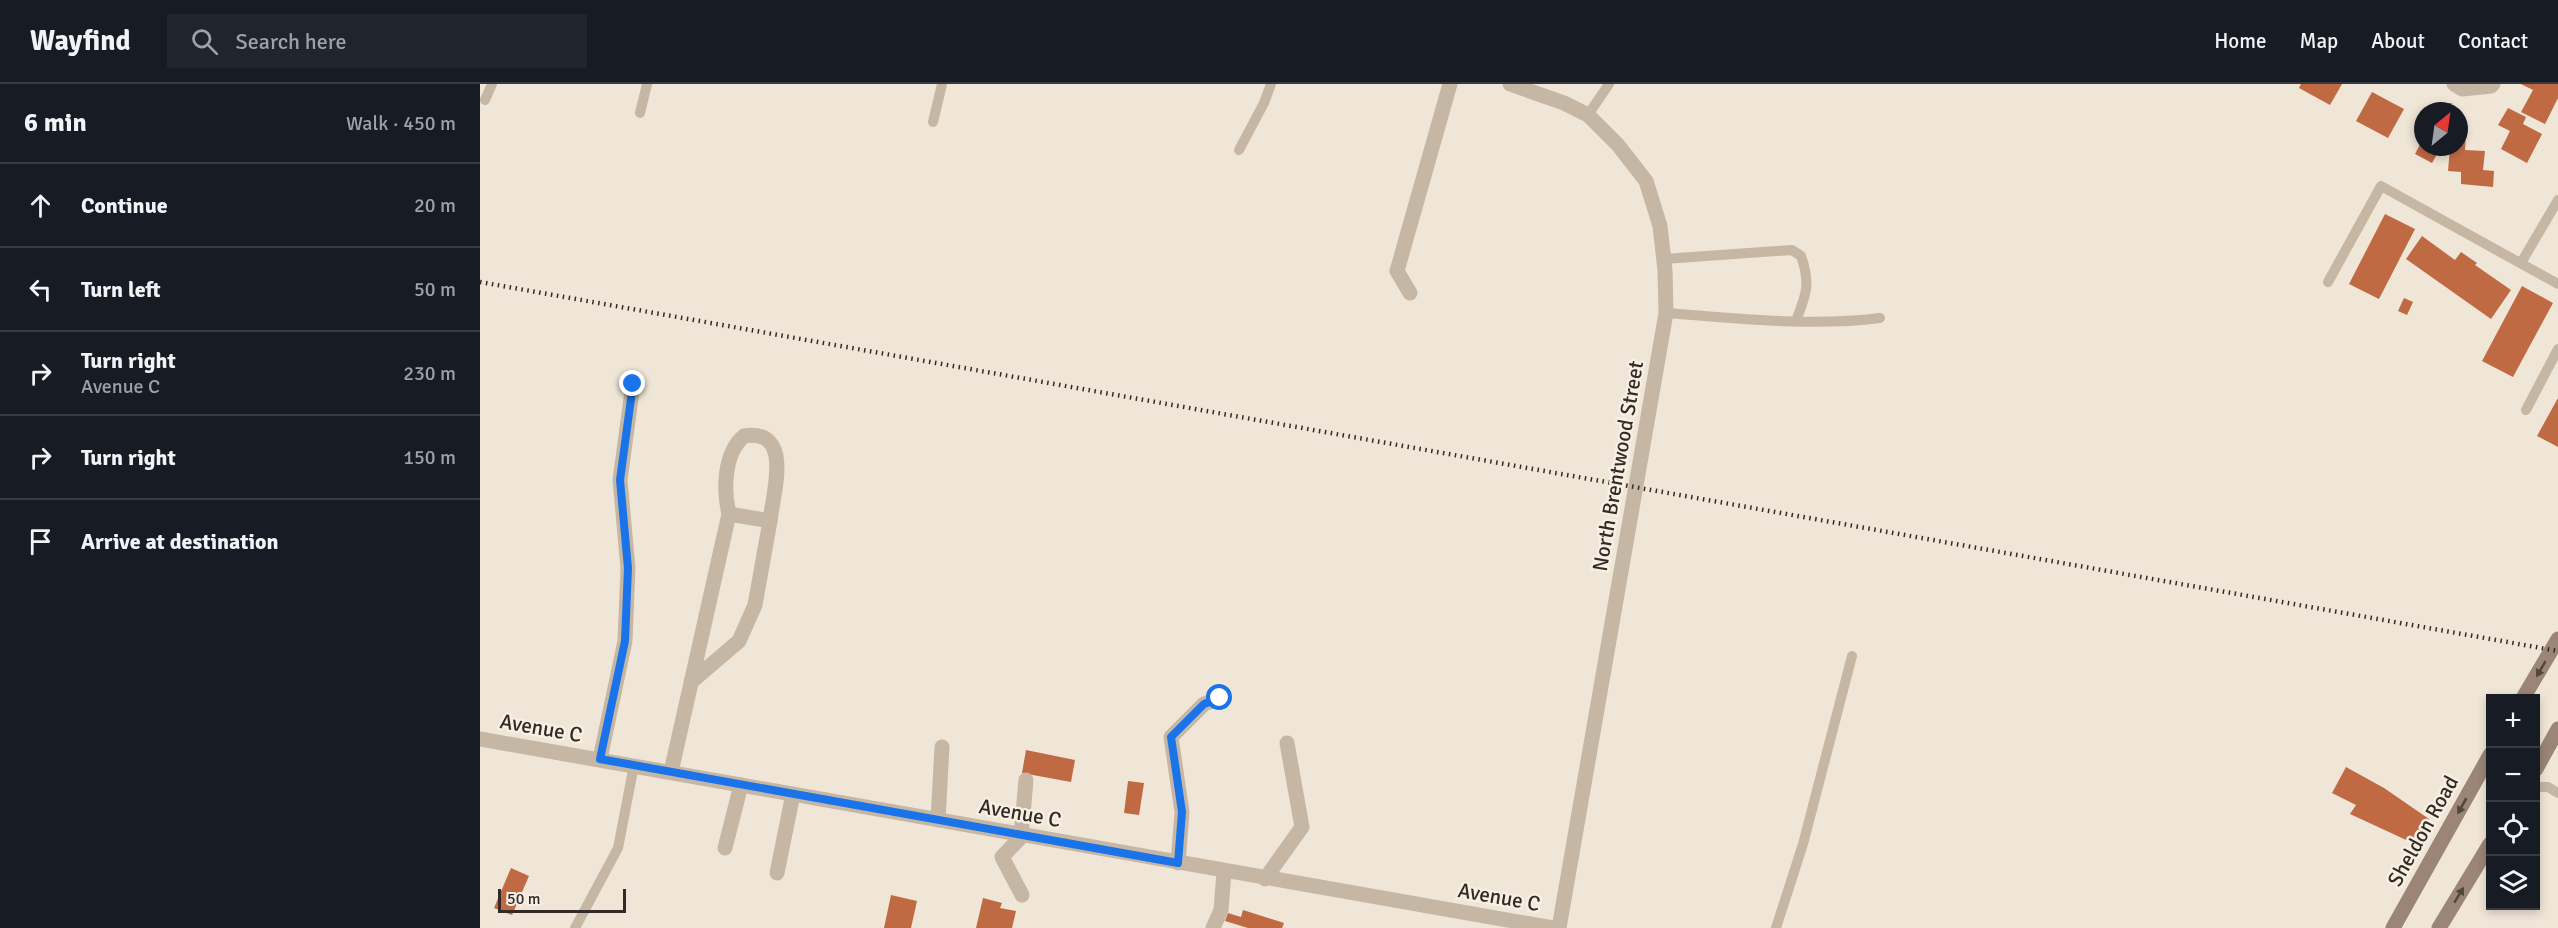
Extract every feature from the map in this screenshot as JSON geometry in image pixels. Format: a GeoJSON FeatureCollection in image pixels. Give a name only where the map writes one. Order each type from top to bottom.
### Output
{"type":"FeatureCollection","features":[{"type":"Feature","properties":{"kind":"main road"},"geometry":{"type":"LineString","coordinates":[[2526,694],[2558,639]]}},
{"type":"Feature","properties":{"kind":"main road"},"geometry":{"type":"LineString","coordinates":[[2540,760],[2558,729]]}},
{"type":"Feature","properties":{"kind":"main road","name":"Sheldon Road"},"geometry":{"type":"LineString","coordinates":[[2393,928],[2485,774]]}},
{"type":"Feature","properties":{"kind":"main road"},"geometry":{"type":"LineString","coordinates":[[2439,928],[2486,851]]}},
{"type":"Feature","properties":{"kind":"street"},"geometry":{"type":"LineString","coordinates":[[1410,293],[1397,271],[1450,84]]}},
{"type":"Feature","properties":{"kind":"street","name":"North Brentwood Street"},"geometry":{"type":"LineString","coordinates":[[1510,84],[1564,103],[1588,115],[1618,145],[1646,181],[1660,226],[1664,259],[1666,313],[1558,928]]}},
{"type":"Feature","properties":{"kind":"street"},"geometry":{"type":"LineString","coordinates":[[2454,84],[2462,89],[2493,84]]}},
{"type":"Feature","properties":{"kind":"street"},"geometry":{"type":"LineString","coordinates":[[600,759],[625,641],[628,568],[620,480],[633,384]]}},
{"type":"Feature","properties":{"kind":"street"},"geometry":{"type":"LineString","coordinates":[[671,772],[691,682],[729,514],[727,481],[731,452],[744,436],[753,434],[768,439],[776,450],[778,461],[755,605],[739,641],[691,682]]}},
{"type":"Feature","properties":{"kind":"street"},"geometry":{"type":"LineString","coordinates":[[729,514],[770,521]]}},
{"type":"Feature","properties":{"kind":"street"},"geometry":{"type":"LineString","coordinates":[[1178,863],[1182,812],[1171,737],[1204,704],[1220,698]]}},
{"type":"Feature","properties":{"kind":"street","name":"Avenue C"},"geometry":{"type":"LineString","coordinates":[[480,739],[1224,872],[1553,928]]}},
{"type":"Feature","properties":{"kind":"street"},"geometry":{"type":"LineString","coordinates":[[1265,879],[1302,827],[1287,743]]}},
{"type":"Feature","properties":{"kind":"street"},"geometry":{"type":"LineString","coordinates":[[938,820],[942,747]]}},
{"type":"Feature","properties":{"kind":"street"},"geometry":{"type":"LineString","coordinates":[[1022,895],[1002,857],[1021,837],[1026,780]]}},
{"type":"Feature","properties":{"kind":"street"},"geometry":{"type":"LineString","coordinates":[[725,848],[741,785]]}},
{"type":"Feature","properties":{"kind":"street"},"geometry":{"type":"LineString","coordinates":[[777,873],[793,794]]}},
{"type":"Feature","properties":{"kind":"street"},"geometry":{"type":"LineString","coordinates":[[1213,928],[1221,910],[1224,872]]}},
{"type":"Feature","properties":{"kind":"lane"},"geometry":{"type":"LineString","coordinates":[[485,100],[492,84]]}},
{"type":"Feature","properties":{"kind":"lane"},"geometry":{"type":"LineString","coordinates":[[640,113],[647,84]]}},
{"type":"Feature","properties":{"kind":"lane"},"geometry":{"type":"LineString","coordinates":[[933,122],[942,84]]}},
{"type":"Feature","properties":{"kind":"lane"},"geometry":{"type":"LineString","coordinates":[[1239,150],[1264,103],[1271,84]]}},
{"type":"Feature","properties":{"kind":"lane"},"geometry":{"type":"LineString","coordinates":[[1588,115],[1609,84]]}},
{"type":"Feature","properties":{"kind":"lane"},"geometry":{"type":"LineString","coordinates":[[2328,282],[2381,186],[2558,284]]}},
{"type":"Feature","properties":{"kind":"lane"},"geometry":{"type":"LineString","coordinates":[[2521,263],[2558,200]]}},
{"type":"Feature","properties":{"kind":"lane"},"geometry":{"type":"LineString","coordinates":[[1664,259],[1792,250],[1801,256],[1807,280],[1807,292],[1796,321]]}},
{"type":"Feature","properties":{"kind":"lane"},"geometry":{"type":"LineString","coordinates":[[1666,313],[1796,321],[1845,322],[1880,318]]}},
{"type":"Feature","properties":{"kind":"lane"},"geometry":{"type":"LineString","coordinates":[[2526,410],[2558,349]]}},
{"type":"Feature","properties":{"kind":"lane"},"geometry":{"type":"LineString","coordinates":[[1776,928],[1803,844],[1852,656]]}},
{"type":"Feature","properties":{"kind":"lane"},"geometry":{"type":"LineString","coordinates":[[575,928],[618,849],[634,765]]}},
{"type":"Feature","properties":{"kind":"lane"},"geometry":{"type":"LineString","coordinates":[[2540,787],[2548,787],[2558,793]]}},
{"type":"Feature","properties":{"kind":"building"},"geometry":{"type":"Polygon","coordinates":[[[2301,84],[2342,84],[2330,105],[2299,88],[2301,84]]]}},
{"type":"Feature","properties":{"kind":"building"},"geometry":{"type":"Polygon","coordinates":[[[2521,84],[2558,84],[2558,98],[2545,124],[2521,112],[2533,90],[2521,84]]]}},
{"type":"Feature","properties":{"kind":"building"},"geometry":{"type":"Polygon","coordinates":[[[2372,92],[2404,109],[2388,138],[2356,121],[2372,92]]]}},
{"type":"Feature","properties":{"kind":"building"},"geometry":{"type":"Polygon","coordinates":[[[2508,108],[2526,117],[2523,124],[2542,134],[2527,163],[2501,149],[2510,131],[2498,125],[2508,108]]]}},
{"type":"Feature","properties":{"kind":"building"},"geometry":{"type":"Polygon","coordinates":[[[2468,150],[2485,151],[2483,170],[2494,171],[2493,187],[2461,184],[2461,172],[2448,171],[2449,156],[2468,156],[2468,150]]]}},
{"type":"Feature","properties":{"kind":"building"},"geometry":{"type":"Polygon","coordinates":[[[2419,156],[2436,156],[2432,163],[2419,156]]]}},
{"type":"Feature","properties":{"kind":"building"},"geometry":{"type":"Polygon","coordinates":[[[2385,214],[2415,229],[2379,299],[2349,284],[2385,214]]]}},
{"type":"Feature","properties":{"kind":"building"},"geometry":{"type":"Polygon","coordinates":[[[2422,236],[2455,260],[2461,252],[2477,263],[2475,265],[2511,290],[2491,319],[2406,259],[2422,236]]]}},
{"type":"Feature","properties":{"kind":"building"},"geometry":{"type":"Polygon","coordinates":[[[2522,286],[2553,303],[2513,377],[2482,361],[2522,286]]]}},
{"type":"Feature","properties":{"kind":"building"},"geometry":{"type":"Polygon","coordinates":[[[2404,298],[2413,302],[2407,315],[2398,311],[2404,298]]]}},
{"type":"Feature","properties":{"kind":"building"},"geometry":{"type":"Polygon","coordinates":[[[2558,398],[2558,447],[2537,436],[2558,398]]]}},
{"type":"Feature","properties":{"kind":"building"},"geometry":{"type":"Polygon","coordinates":[[[1026,750],[1075,760],[1071,782],[1022,773],[1026,750]]]}},
{"type":"Feature","properties":{"kind":"building"},"geometry":{"type":"Polygon","coordinates":[[[2346,767],[2384,788],[2429,819],[2417,845],[2350,814],[2356,805],[2332,793],[2346,767]]]}},
{"type":"Feature","properties":{"kind":"building"},"geometry":{"type":"Polygon","coordinates":[[[1128,781],[1144,783],[1139,815],[1124,813],[1128,781]]]}},
{"type":"Feature","properties":{"kind":"building"},"geometry":{"type":"Polygon","coordinates":[[[511,868],[529,876],[512,915],[494,908],[511,868]]]}},
{"type":"Feature","properties":{"kind":"building"},"geometry":{"type":"Polygon","coordinates":[[[891,895],[917,901],[911,928],[884,928],[891,895]]]}},
{"type":"Feature","properties":{"kind":"building"},"geometry":{"type":"Polygon","coordinates":[[[983,898],[1002,903],[1000,908],[1016,911],[1012,928],[976,928],[983,898]]]}},
{"type":"Feature","properties":{"kind":"building"},"geometry":{"type":"Polygon","coordinates":[[[1243,910],[1284,923],[1282,928],[1248,928],[1225,921],[1228,913],[1241,917],[1243,910]]]}},
{"type":"Feature","properties":{"kind":"railway"},"geometry":{"type":"LineString","coordinates":[[480,282],[2558,651]]}},
{"type":"Feature","properties":{"kind":"route"},"geometry":{"type":"LineString","coordinates":[[633,384],[620,480],[628,568],[625,641],[600,759],[1178,863],[1182,812],[1171,737],[1204,704],[1220,698]]}}]}
